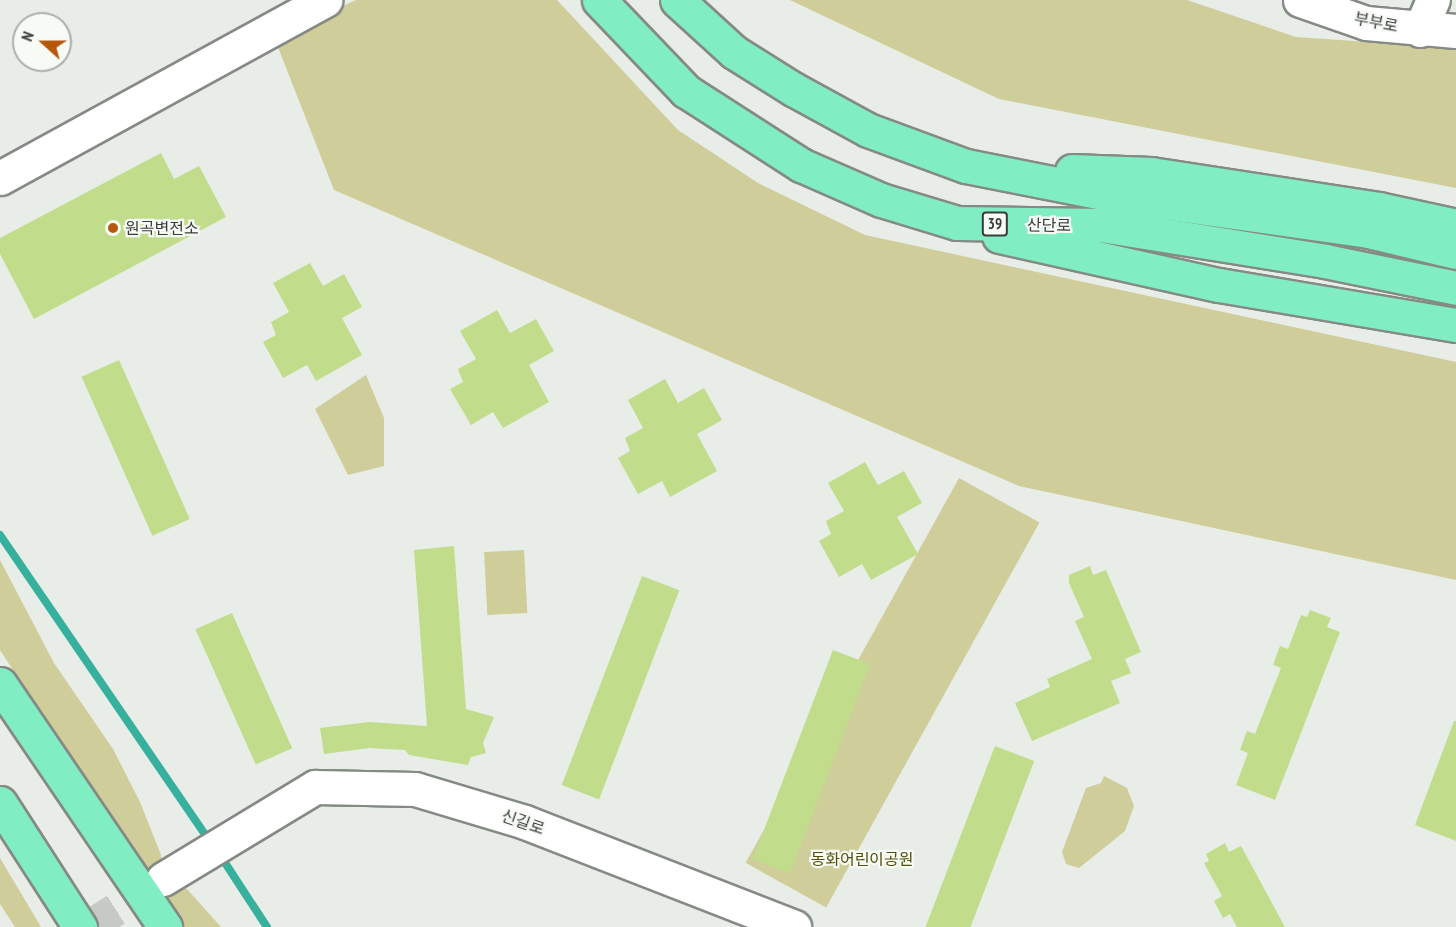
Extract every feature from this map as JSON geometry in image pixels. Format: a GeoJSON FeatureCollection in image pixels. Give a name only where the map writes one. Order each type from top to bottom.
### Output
{"type":"FeatureCollection","features":[{"type":"Feature","properties":{"kind":"main road","name":"산단로"},"geometry":{"type":"LineString","coordinates":[[599,0],[686,91],[801,165],[881,200],[957,223],[1101,225],[1324,261],[1456,288]]}},
{"type":"Feature","properties":{"kind":"main road"},"geometry":{"type":"LineString","coordinates":[[677,0],[734,52],[793,89],[868,130],[966,166],[1113,195],[1368,231],[1456,252]]}},
{"type":"Feature","properties":{"kind":"main road"},"geometry":{"type":"LineString","coordinates":[[966,166],[1151,174],[1379,209],[1456,226]]}},
{"type":"Feature","properties":{"kind":"main road"},"geometry":{"type":"LineString","coordinates":[[957,223],[1028,245],[1219,285],[1456,325]]}},
{"type":"Feature","properties":{"kind":"main road"},"geometry":{"type":"LineString","coordinates":[[0,684],[151,881],[165,927]]}},
{"type":"Feature","properties":{"kind":"main road"},"geometry":{"type":"LineString","coordinates":[[0,803],[80,927]]}},
{"type":"Feature","properties":{"kind":"street"},"geometry":{"type":"LineString","coordinates":[[0,178],[324,0]]}},
{"type":"Feature","properties":{"kind":"street","name":"부부로"},"geometry":{"type":"LineString","coordinates":[[1300,0],[1366,23],[1456,32]]}},
{"type":"Feature","properties":{"kind":"street"},"geometry":{"type":"LineString","coordinates":[[1420,30],[1433,0]]}},
{"type":"Feature","properties":{"kind":"street","name":"신길로"},"geometry":{"type":"LineString","coordinates":[[151,881],[315,787],[414,789],[525,822],[794,927]]}},
{"type":"Feature","properties":{"kind":"green space"},"geometry":{"type":"Polygon","coordinates":[[[356,0],[557,0],[678,130],[758,183],[865,235],[1456,362],[1456,580],[1019,486],[334,190],[274,37],[356,0]]]}},
{"type":"Feature","properties":{"kind":"green space"},"geometry":{"type":"Polygon","coordinates":[[[790,0],[1187,0],[1296,37],[1456,48],[1456,188],[999,99],[790,0]]]}},
{"type":"Feature","properties":{"kind":"green space"},"geometry":{"type":"Polygon","coordinates":[[[366,375],[384,418],[384,466],[348,475],[315,409],[366,375]]]}},
{"type":"Feature","properties":{"kind":"green space","name":"동화어린이공원"},"geometry":{"type":"Polygon","coordinates":[[[959,478],[1039,523],[826,907],[746,863],[959,478]]]}},
{"type":"Feature","properties":{"kind":"green space"},"geometry":{"type":"Polygon","coordinates":[[[524,550],[527,613],[487,615],[484,552],[524,550]]]}},
{"type":"Feature","properties":{"kind":"green space"},"geometry":{"type":"Polygon","coordinates":[[[0,560],[54,663],[113,749],[140,802],[161,855],[162,870],[171,884],[187,889],[221,927],[180,927],[0,650],[0,560]]]}},
{"type":"Feature","properties":{"kind":"green space"},"geometry":{"type":"Polygon","coordinates":[[[1104,776],[1127,788],[1134,806],[1125,831],[1079,868],[1066,864],[1062,852],[1086,788],[1101,783],[1104,776]]]}},
{"type":"Feature","properties":{"kind":"green space"},"geometry":{"type":"Polygon","coordinates":[[[0,858],[41,927],[15,927],[0,904],[0,858]]]}},
{"type":"Feature","properties":{"kind":"building","name":"원곡변전소"},"geometry":{"type":"Polygon","coordinates":[[[161,153],[174,179],[199,166],[226,217],[34,319],[0,254],[0,238],[161,153]]]}},
{"type":"Feature","properties":{"kind":"building"},"geometry":{"type":"Polygon","coordinates":[[[310,263],[323,286],[344,274],[362,307],[342,318],[362,355],[316,381],[307,365],[283,378],[263,342],[276,335],[271,322],[289,312],[273,283],[310,263]]]}},
{"type":"Feature","properties":{"kind":"building"},"geometry":{"type":"Polygon","coordinates":[[[497,310],[510,333],[536,319],[554,351],[529,365],[549,402],[503,428],[493,412],[471,425],[450,389],[463,382],[458,369],[476,359],[460,331],[497,310]]]}},
{"type":"Feature","properties":{"kind":"building"},"geometry":{"type":"Polygon","coordinates":[[[119,360],[190,519],[152,536],[82,377],[119,360]]]}},
{"type":"Feature","properties":{"kind":"building"},"geometry":{"type":"Polygon","coordinates":[[[665,379],[678,403],[704,388],[722,420],[697,434],[717,471],[670,497],[662,481],[638,494],[618,458],[630,451],[625,438],[643,428],[628,400],[665,379]]]}},
{"type":"Feature","properties":{"kind":"building"},"geometry":{"type":"Polygon","coordinates":[[[865,462],[878,485],[904,471],[922,503],[897,517],[918,554],[871,580],[862,564],[839,577],[819,541],[831,534],[826,521],[844,511],[828,483],[865,462]]]}},
{"type":"Feature","properties":{"kind":"building"},"geometry":{"type":"Polygon","coordinates":[[[454,546],[466,709],[494,717],[483,743],[486,753],[471,757],[468,765],[409,755],[405,750],[369,748],[324,754],[320,728],[369,722],[427,726],[414,550],[454,546]]]}},
{"type":"Feature","properties":{"kind":"building"},"geometry":{"type":"Polygon","coordinates":[[[1090,566],[1093,575],[1106,570],[1141,652],[1125,659],[1131,673],[1111,681],[1120,703],[1032,741],[1015,703],[1050,687],[1047,679],[1092,659],[1075,621],[1084,617],[1069,583],[1069,575],[1090,566]]]}},
{"type":"Feature","properties":{"kind":"building"},"geometry":{"type":"Polygon","coordinates":[[[642,576],[679,590],[599,799],[562,785],[642,576]]]}},
{"type":"Feature","properties":{"kind":"building"},"geometry":{"type":"Polygon","coordinates":[[[1310,610],[1331,618],[1327,627],[1340,632],[1275,800],[1236,785],[1248,753],[1240,750],[1247,731],[1255,734],[1281,668],[1273,665],[1280,646],[1288,649],[1301,615],[1307,617],[1310,610]]]}},
{"type":"Feature","properties":{"kind":"building"},"geometry":{"type":"Polygon","coordinates":[[[232,613],[292,748],[256,764],[195,629],[232,613]]]}},
{"type":"Feature","properties":{"kind":"building"},"geometry":{"type":"Polygon","coordinates":[[[833,650],[870,664],[790,873],[753,859],[833,650]]]}},
{"type":"Feature","properties":{"kind":"building"},"geometry":{"type":"Polygon","coordinates":[[[1454,721],[1456,721],[1456,841],[1415,825],[1454,721]]]}},
{"type":"Feature","properties":{"kind":"building"},"geometry":{"type":"Polygon","coordinates":[[[995,746],[1034,761],[971,927],[926,927],[995,746]]]}},
{"type":"Feature","properties":{"kind":"building"},"geometry":{"type":"Polygon","coordinates":[[[1225,843],[1229,852],[1241,846],[1285,927],[1237,927],[1230,914],[1223,918],[1214,901],[1222,896],[1204,863],[1209,861],[1206,854],[1225,843]]]}},
{"type":"Feature","properties":{"kind":"waterway"},"geometry":{"type":"LineString","coordinates":[[0,535],[211,843]]}},
{"type":"Feature","properties":{"kind":"waterway"},"geometry":{"type":"LineString","coordinates":[[220,855],[267,927]]}},
{"type":"Feature","properties":{"kind":"tunnel"},"geometry":{"type":"LineString","coordinates":[[88,927],[163,879]]}},
{"type":"Feature","properties":{"kind":"place","name":"원곡변전소"},"geometry":{"type":"Point","coordinates":[113,228]}}]}
